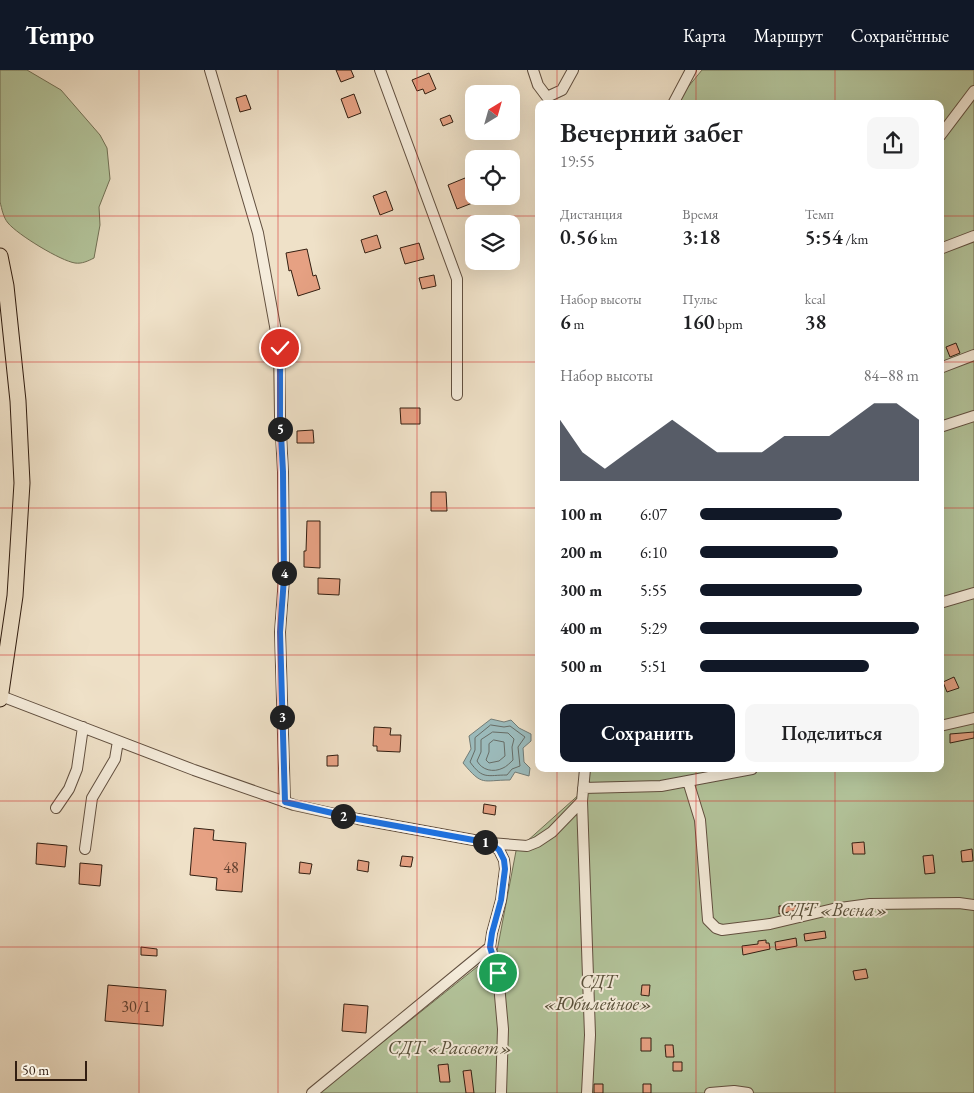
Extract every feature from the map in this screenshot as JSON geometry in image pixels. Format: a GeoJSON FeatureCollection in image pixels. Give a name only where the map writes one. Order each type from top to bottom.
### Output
{"type":"FeatureCollection","features":[{"type":"Feature","properties":{"kind":"highway"},"geometry":{"type":"LineString","coordinates":[[0,256],[6,286],[18,401],[22,483],[15,596],[0,697]]}},
{"type":"Feature","properties":{"kind":"street"},"geometry":{"type":"LineString","coordinates":[[210,70],[258,233],[280,348],[284,568],[280,632],[285,802]]}},
{"type":"Feature","properties":{"kind":"street"},"geometry":{"type":"LineString","coordinates":[[380,70],[457,279],[458,395]]}},
{"type":"Feature","properties":{"kind":"street"},"geometry":{"type":"LineString","coordinates":[[533,70],[538,85],[547,97],[562,90],[573,70]]}},
{"type":"Feature","properties":{"kind":"street"},"geometry":{"type":"LineString","coordinates":[[675,100],[691,70]]}},
{"type":"Feature","properties":{"kind":"street"},"geometry":{"type":"LineString","coordinates":[[944,131],[974,91]]}},
{"type":"Feature","properties":{"kind":"street"},"geometry":{"type":"LineString","coordinates":[[944,247],[974,236]]}},
{"type":"Feature","properties":{"kind":"street"},"geometry":{"type":"LineString","coordinates":[[944,366],[974,354]]}},
{"type":"Feature","properties":{"kind":"street"},"geometry":{"type":"LineString","coordinates":[[944,426],[974,416]]}},
{"type":"Feature","properties":{"kind":"street"},"geometry":{"type":"LineString","coordinates":[[944,601],[974,594]]}},
{"type":"Feature","properties":{"kind":"street"},"geometry":{"type":"LineString","coordinates":[[0,697],[285,802],[358,819],[490,843],[527,846],[537,842],[552,832],[582,801]]}},
{"type":"Feature","properties":{"kind":"street"},"geometry":{"type":"LineString","coordinates":[[944,725],[974,718]]}},
{"type":"Feature","properties":{"kind":"street"},"geometry":{"type":"LineString","coordinates":[[56,808],[69,789],[77,769],[83,728]]}},
{"type":"Feature","properties":{"kind":"street"},"geometry":{"type":"LineString","coordinates":[[85,849],[92,798],[115,759],[118,741]]}},
{"type":"Feature","properties":{"kind":"street"},"geometry":{"type":"LineString","coordinates":[[585,772],[582,801],[585,940],[590,1035],[586,1093]]}},
{"type":"Feature","properties":{"kind":"street"},"geometry":{"type":"LineString","coordinates":[[583,788],[660,786],[736,772]]}},
{"type":"Feature","properties":{"kind":"street"},"geometry":{"type":"LineString","coordinates":[[688,781],[700,820],[708,920],[716,928],[722,930],[770,924],[870,904],[959,903],[974,905]]}},
{"type":"Feature","properties":{"kind":"street"},"geometry":{"type":"LineString","coordinates":[[490,843],[499,850],[504,860],[505,869],[501,900],[490,947],[498,973],[503,1030],[501,1093]]}},
{"type":"Feature","properties":{"kind":"street"},"geometry":{"type":"LineString","coordinates":[[312,1093],[490,947]]}},
{"type":"Feature","properties":{"kind":"street"},"geometry":{"type":"LineString","coordinates":[[710,1093],[734,1091],[748,1093]]}},
{"type":"Feature","properties":{"kind":"green space"},"geometry":{"type":"Polygon","coordinates":[[[0,70],[27,70],[61,90],[100,135],[107,148],[110,179],[99,207],[100,225],[94,258],[92,259],[78,263],[60,258],[21,234],[5,218],[0,202],[0,70]]]}},
{"type":"Feature","properties":{"kind":"green space"},"geometry":{"type":"Polygon","coordinates":[[[702,70],[974,70],[974,1093],[319,1093],[497,951],[516,851],[583,791],[584,772],[944,772],[944,100],[677,100],[702,70]]]}},
{"type":"Feature","properties":{"kind":"water"},"geometry":{"type":"Polygon","coordinates":[[[491,719],[504,722],[511,720],[519,728],[531,734],[531,741],[523,748],[524,762],[530,768],[529,776],[515,772],[510,780],[488,781],[479,779],[463,763],[471,749],[469,736],[491,719]]]}},
{"type":"Feature","properties":{"kind":"building"},"geometry":{"type":"Polygon","coordinates":[[[336,70],[351,70],[354,77],[341,82],[336,70]]]}},
{"type":"Feature","properties":{"kind":"building"},"geometry":{"type":"Polygon","coordinates":[[[429,73],[436,89],[425,94],[423,89],[417,91],[412,80],[429,73]]]}},
{"type":"Feature","properties":{"kind":"building"},"geometry":{"type":"Polygon","coordinates":[[[354,94],[361,113],[348,118],[341,99],[354,94]]]}},
{"type":"Feature","properties":{"kind":"building"},"geometry":{"type":"Polygon","coordinates":[[[246,95],[251,109],[240,112],[236,98],[246,95]]]}},
{"type":"Feature","properties":{"kind":"building"},"geometry":{"type":"Polygon","coordinates":[[[450,115],[453,122],[443,126],[440,119],[450,115]]]}},
{"type":"Feature","properties":{"kind":"building"},"geometry":{"type":"Polygon","coordinates":[[[465,178],[465,205],[467,205],[457,209],[448,185],[465,178]]]}},
{"type":"Feature","properties":{"kind":"building"},"geometry":{"type":"Polygon","coordinates":[[[386,191],[393,210],[380,215],[373,196],[386,191]]]}},
{"type":"Feature","properties":{"kind":"building"},"geometry":{"type":"Polygon","coordinates":[[[377,235],[381,248],[365,253],[361,240],[377,235]]]}},
{"type":"Feature","properties":{"kind":"building"},"geometry":{"type":"Polygon","coordinates":[[[419,243],[424,259],[405,264],[400,248],[419,243]]]}},
{"type":"Feature","properties":{"kind":"building"},"geometry":{"type":"Polygon","coordinates":[[[307,249],[313,276],[316,275],[320,289],[298,296],[291,270],[289,271],[286,253],[307,249]]]}},
{"type":"Feature","properties":{"kind":"building"},"geometry":{"type":"Polygon","coordinates":[[[434,275],[436,286],[422,289],[419,278],[434,275]]]}},
{"type":"Feature","properties":{"kind":"building"},"geometry":{"type":"Polygon","coordinates":[[[956,343],[960,353],[950,357],[946,347],[956,343]]]}},
{"type":"Feature","properties":{"kind":"building"},"geometry":{"type":"Polygon","coordinates":[[[400,408],[420,408],[420,424],[401,424],[400,408]]]}},
{"type":"Feature","properties":{"kind":"building"},"geometry":{"type":"Polygon","coordinates":[[[313,430],[314,443],[297,443],[297,431],[313,430]]]}},
{"type":"Feature","properties":{"kind":"building"},"geometry":{"type":"Polygon","coordinates":[[[431,492],[446,492],[447,511],[431,511],[431,492]]]}},
{"type":"Feature","properties":{"kind":"building"},"geometry":{"type":"Polygon","coordinates":[[[307,521],[320,521],[320,568],[304,567],[307,521]]]}},
{"type":"Feature","properties":{"kind":"building"},"geometry":{"type":"Polygon","coordinates":[[[318,578],[340,579],[339,595],[318,594],[318,578]]]}},
{"type":"Feature","properties":{"kind":"building"},"geometry":{"type":"Polygon","coordinates":[[[954,677],[959,688],[947,692],[944,682],[954,677]]]}},
{"type":"Feature","properties":{"kind":"building"},"geometry":{"type":"Polygon","coordinates":[[[374,727],[391,728],[390,735],[401,735],[400,752],[377,751],[377,746],[373,746],[374,727]]]}},
{"type":"Feature","properties":{"kind":"building"},"geometry":{"type":"Polygon","coordinates":[[[974,732],[974,738],[950,743],[950,734],[974,732]]]}},
{"type":"Feature","properties":{"kind":"building"},"geometry":{"type":"Polygon","coordinates":[[[338,755],[338,766],[327,766],[327,756],[338,755]]]}},
{"type":"Feature","properties":{"kind":"building"},"geometry":{"type":"Polygon","coordinates":[[[484,804],[496,806],[495,815],[483,813],[484,804]]]}},
{"type":"Feature","properties":{"kind":"building"},"geometry":{"type":"Polygon","coordinates":[[[194,828],[214,830],[213,840],[246,843],[242,892],[216,890],[217,878],[190,875],[194,828]]]}},
{"type":"Feature","properties":{"kind":"building"},"geometry":{"type":"Polygon","coordinates":[[[864,842],[865,854],[853,854],[852,843],[864,842]]]}},
{"type":"Feature","properties":{"kind":"building"},"geometry":{"type":"Polygon","coordinates":[[[37,843],[67,846],[65,867],[36,864],[37,843]]]}},
{"type":"Feature","properties":{"kind":"building"},"geometry":{"type":"Polygon","coordinates":[[[972,849],[973,861],[962,862],[961,851],[972,849]]]}},
{"type":"Feature","properties":{"kind":"building"},"geometry":{"type":"Polygon","coordinates":[[[933,855],[935,873],[925,874],[923,856],[933,855]]]}},
{"type":"Feature","properties":{"kind":"building"},"geometry":{"type":"Polygon","coordinates":[[[402,856],[413,857],[411,867],[400,866],[402,856]]]}},
{"type":"Feature","properties":{"kind":"building"},"geometry":{"type":"Polygon","coordinates":[[[358,860],[369,862],[368,872],[357,870],[358,860]]]}},
{"type":"Feature","properties":{"kind":"building"},"geometry":{"type":"Polygon","coordinates":[[[300,862],[312,864],[310,874],[299,873],[300,862]]]}},
{"type":"Feature","properties":{"kind":"building"},"geometry":{"type":"Polygon","coordinates":[[[80,863],[102,865],[100,886],[79,884],[80,863]]]}},
{"type":"Feature","properties":{"kind":"building"},"geometry":{"type":"Polygon","coordinates":[[[803,902],[804,905],[811,905],[811,907],[779,914],[779,906],[796,906],[796,903],[803,902]]]}},
{"type":"Feature","properties":{"kind":"building"},"geometry":{"type":"Polygon","coordinates":[[[825,931],[826,938],[805,941],[804,934],[825,931]]]}},
{"type":"Feature","properties":{"kind":"building"},"geometry":{"type":"Polygon","coordinates":[[[796,938],[797,946],[776,950],[775,942],[796,938]]]}},
{"type":"Feature","properties":{"kind":"building"},"geometry":{"type":"Polygon","coordinates":[[[766,940],[766,943],[769,943],[770,949],[743,955],[742,946],[758,944],[758,941],[766,940]]]}},
{"type":"Feature","properties":{"kind":"building"},"geometry":{"type":"Polygon","coordinates":[[[141,947],[157,949],[157,956],[141,955],[141,947]]]}},
{"type":"Feature","properties":{"kind":"building"},"geometry":{"type":"Polygon","coordinates":[[[866,969],[868,978],[855,980],[853,971],[866,969]]]}},
{"type":"Feature","properties":{"kind":"building"},"geometry":{"type":"Polygon","coordinates":[[[108,985],[166,990],[163,1026],[105,1021],[108,985]]]}},
{"type":"Feature","properties":{"kind":"building"},"geometry":{"type":"Polygon","coordinates":[[[642,985],[650,985],[649,996],[641,995],[642,985]]]}},
{"type":"Feature","properties":{"kind":"building"},"geometry":{"type":"Polygon","coordinates":[[[344,1004],[368,1006],[366,1033],[342,1031],[344,1004]]]}},
{"type":"Feature","properties":{"kind":"building"},"geometry":{"type":"Polygon","coordinates":[[[641,1038],[651,1038],[651,1051],[641,1051],[641,1038]]]}},
{"type":"Feature","properties":{"kind":"building"},"geometry":{"type":"Polygon","coordinates":[[[665,1045],[673,1045],[674,1057],[666,1057],[665,1045]]]}},
{"type":"Feature","properties":{"kind":"building"},"geometry":{"type":"Polygon","coordinates":[[[673,1062],[682,1062],[682,1071],[673,1071],[673,1062]]]}},
{"type":"Feature","properties":{"kind":"building"},"geometry":{"type":"Polygon","coordinates":[[[448,1064],[450,1082],[440,1082],[438,1065],[448,1064]]]}},
{"type":"Feature","properties":{"kind":"building"},"geometry":{"type":"Polygon","coordinates":[[[471,1070],[474,1093],[466,1093],[463,1071],[471,1070]]]}},
{"type":"Feature","properties":{"kind":"building"},"geometry":{"type":"Polygon","coordinates":[[[594,1084],[603,1084],[603,1093],[594,1093],[594,1084]]]}},
{"type":"Feature","properties":{"kind":"building"},"geometry":{"type":"Polygon","coordinates":[[[643,1084],[651,1084],[651,1093],[643,1093],[643,1084]]]}},
{"type":"Feature","properties":{"kind":"route"},"geometry":{"type":"LineString","coordinates":[[280,348],[280,435],[283,472],[284,578],[280,632],[285,802],[397,827],[490,843],[499,850],[504,860],[505,869],[498,916],[492,933],[490,947],[498,973]]}},
{"type":"Feature","properties":{"kind":"park label","name":"СДТ «Весна»"},"geometry":{"type":"Point","coordinates":[834,909]}},
{"type":"Feature","properties":{"kind":"park label","name":"СДТ «Юбилейное»"},"geometry":{"type":"Point","coordinates":[598,992]}},
{"type":"Feature","properties":{"kind":"park label","name":"СДТ «Рассвет»"},"geometry":{"type":"Point","coordinates":[450,1047]}}]}
